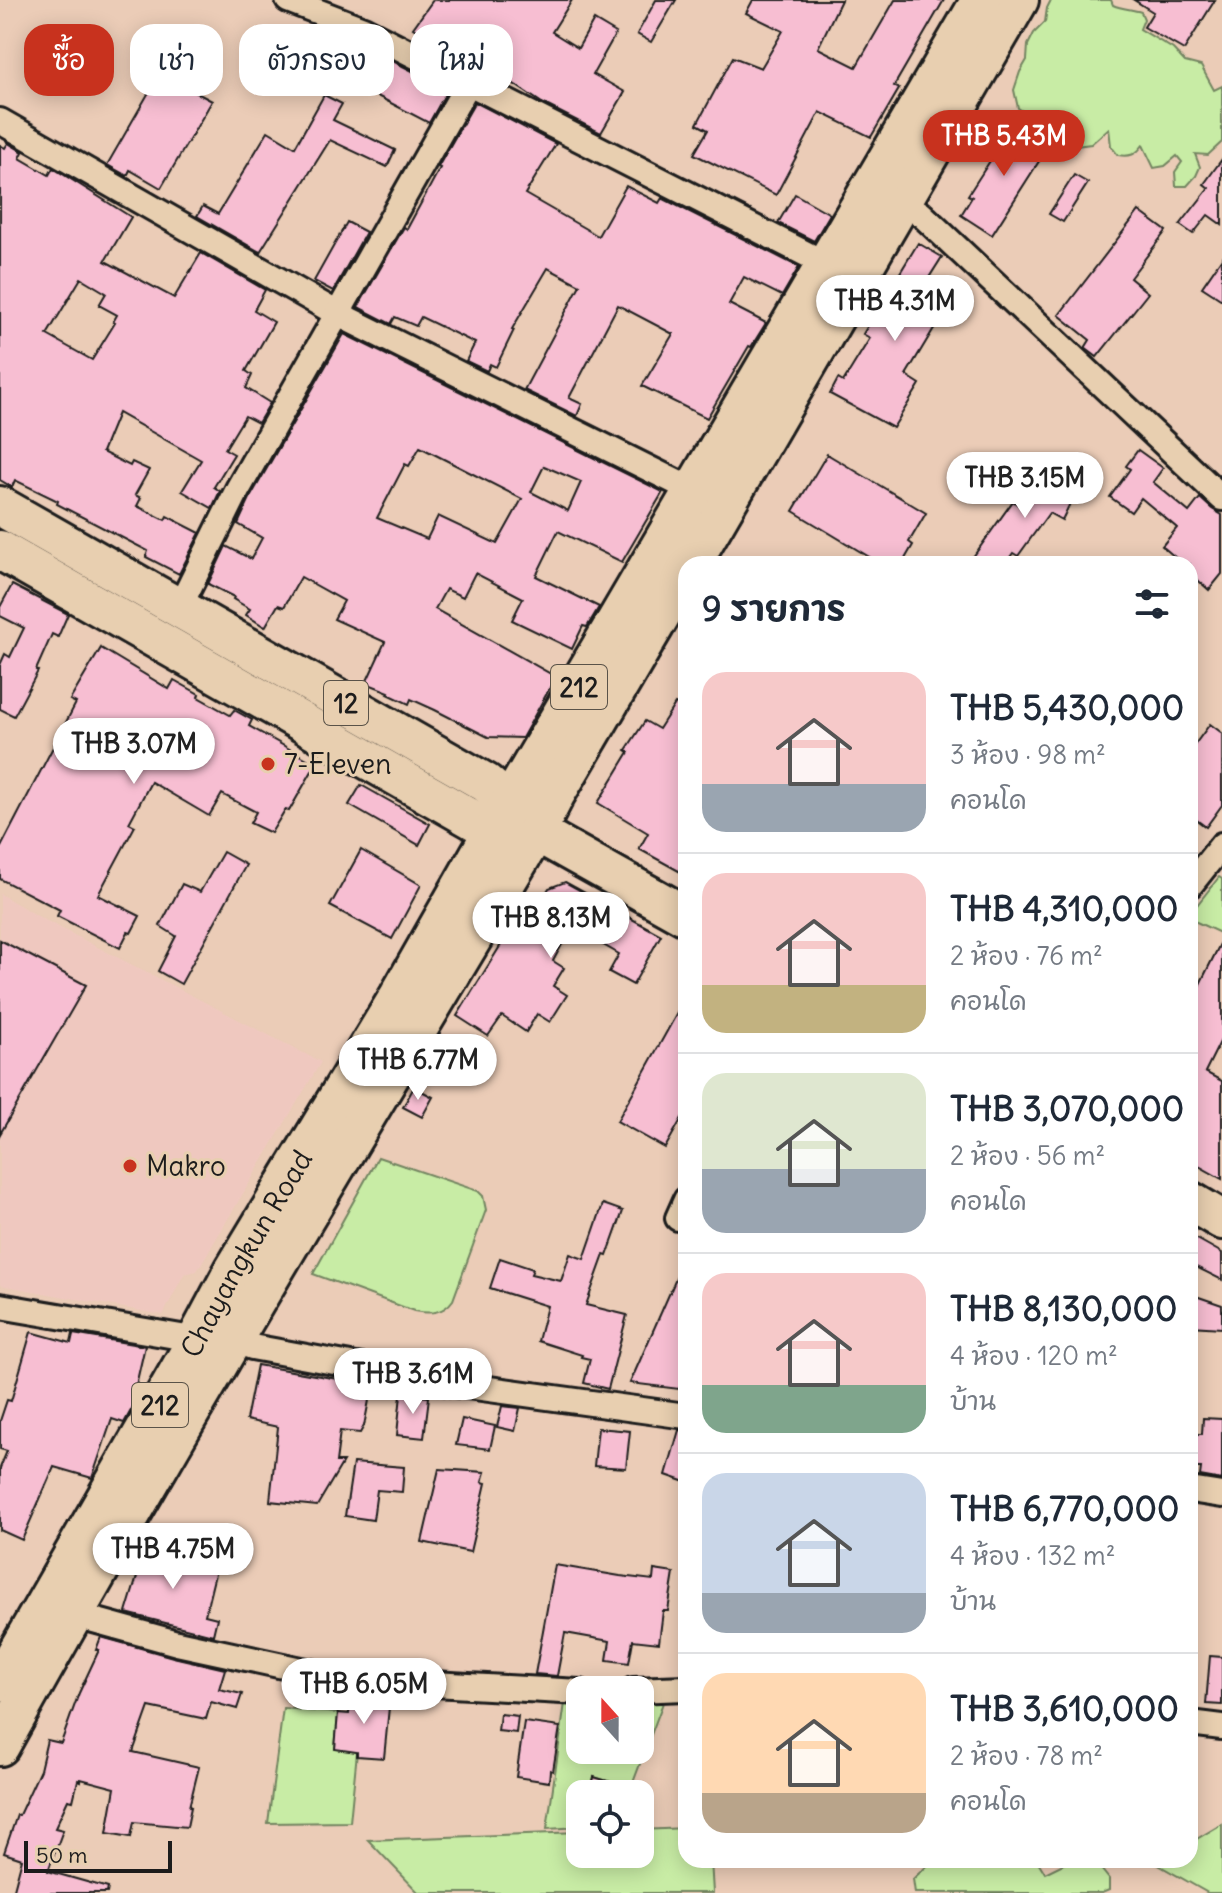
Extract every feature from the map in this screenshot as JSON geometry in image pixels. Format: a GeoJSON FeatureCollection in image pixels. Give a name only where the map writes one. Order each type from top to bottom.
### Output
{"type":"FeatureCollection","features":[{"type":"Feature","properties":{"kind":"main road","name":"Chayangkun Road"},"geometry":{"type":"LineString","coordinates":[[0,1746],[75,1610],[214,1341],[234,1270],[399,996],[981,0]]}},
{"type":"Feature","properties":{"kind":"main road"},"geometry":{"type":"LineString","coordinates":[[696,556],[1019,0]]}},
{"type":"Feature","properties":{"kind":"main road","name":"12"},"geometry":{"type":"LineString","coordinates":[[0,506],[486,783],[502,818]]}},
{"type":"Feature","properties":{"kind":"main road","name":"12"},"geometry":{"type":"LineString","coordinates":[[0,550],[502,818]]}},
{"type":"Feature","properties":{"kind":"main road","name":"Chayangkun Road"},"geometry":{"type":"LineString","coordinates":[[0,1682],[536,832],[678,586]]}},
{"type":"Feature","properties":{"kind":"main road"},"geometry":{"type":"LineString","coordinates":[[502,818],[536,832],[678,912]]}},
{"type":"Feature","properties":{"kind":"main road"},"geometry":{"type":"LineString","coordinates":[[1198,1206],[1222,1220]]}},
{"type":"Feature","properties":{"kind":"street"},"geometry":{"type":"LineString","coordinates":[[288,0],[363,29],[410,52]]}},
{"type":"Feature","properties":{"kind":"street"},"geometry":{"type":"LineString","coordinates":[[179,608],[238,489],[461,96]]}},
{"type":"Feature","properties":{"kind":"street"},"geometry":{"type":"LineString","coordinates":[[496,96],[826,264]]}},
{"type":"Feature","properties":{"kind":"street"},"geometry":{"type":"LineString","coordinates":[[0,121],[338,314],[694,491]]}},
{"type":"Feature","properties":{"kind":"street"},"geometry":{"type":"LineString","coordinates":[[902,202],[921,214],[1222,498]]}},
{"type":"Feature","properties":{"kind":"street"},"geometry":{"type":"LineString","coordinates":[[1198,877],[1218,858]]}},
{"type":"Feature","properties":{"kind":"street"},"geometry":{"type":"LineString","coordinates":[[0,1306],[460,1385],[678,1415]]}},
{"type":"Feature","properties":{"kind":"street"},"geometry":{"type":"LineString","coordinates":[[1198,1491],[1222,1495]]}},
{"type":"Feature","properties":{"kind":"street"},"geometry":{"type":"LineString","coordinates":[[75,1610],[90,1619],[177,1643],[343,1679],[566,1691]]}},
{"type":"Feature","properties":{"kind":"street"},"geometry":{"type":"LineString","coordinates":[[654,1689],[678,1688]]}},
{"type":"Feature","properties":{"kind":"street"},"geometry":{"type":"LineString","coordinates":[[1198,1724],[1222,1727]]}},
{"type":"Feature","properties":{"kind":"shaded area","name":"Makro"},"geometry":{"type":"Polygon","coordinates":[[[0,894],[321,1062],[197,1271],[184,1274],[163,1315],[0,1285],[0,894]]]}},
{"type":"Feature","properties":{"kind":"green space"},"geometry":{"type":"Polygon","coordinates":[[[1051,0],[1111,0],[1113,5],[1141,12],[1144,19],[1140,29],[1173,49],[1185,62],[1201,66],[1214,90],[1222,86],[1222,142],[1208,155],[1195,154],[1200,167],[1187,186],[1176,186],[1175,172],[1182,162],[1177,156],[1165,166],[1154,168],[1143,145],[1132,154],[1118,155],[1111,146],[1109,128],[1091,144],[1076,146],[1018,108],[1014,90],[1027,60],[1028,45],[1045,22],[1051,0]]]}},
{"type":"Feature","properties":{"kind":"green space"},"geometry":{"type":"Polygon","coordinates":[[[1219,877],[1222,879],[1220,933],[1198,923],[1198,904],[1219,877]]]}},
{"type":"Feature","properties":{"kind":"green space"},"geometry":{"type":"Polygon","coordinates":[[[378,1157],[478,1191],[483,1196],[486,1210],[453,1300],[440,1310],[431,1313],[414,1311],[313,1274],[378,1157]]]}},
{"type":"Feature","properties":{"kind":"green space"},"geometry":{"type":"Polygon","coordinates":[[[654,1700],[664,1700],[654,1727],[654,1700]]]}},
{"type":"Feature","properties":{"kind":"green space"},"geometry":{"type":"Polygon","coordinates":[[[565,1703],[566,1764],[640,1764],[634,1780],[594,1777],[593,1780],[566,1780],[566,1828],[547,1829],[565,1703]]]}},
{"type":"Feature","properties":{"kind":"green space"},"geometry":{"type":"Polygon","coordinates":[[[283,1708],[338,1713],[335,1749],[357,1752],[350,1822],[268,1823],[283,1708]]]}},
{"type":"Feature","properties":{"kind":"green space"},"geometry":{"type":"Polygon","coordinates":[[[1222,1824],[1222,1893],[1208,1893],[1164,1868],[1198,1868],[1198,1838],[1222,1824]]]}},
{"type":"Feature","properties":{"kind":"green space"},"geometry":{"type":"Polygon","coordinates":[[[678,1828],[678,1868],[711,1868],[713,1893],[419,1893],[368,1840],[566,1833],[566,1868],[654,1868],[654,1829],[678,1828]]]}},
{"type":"Feature","properties":{"kind":"green space"},"geometry":{"type":"Polygon","coordinates":[[[925,1868],[1042,1868],[1045,1873],[1055,1868],[1100,1868],[1109,1879],[1109,1890],[1102,1893],[915,1893],[913,1879],[925,1868]]]}},
{"type":"Feature","properties":{"kind":"building"},"geometry":{"type":"Polygon","coordinates":[[[433,0],[572,0],[552,32],[578,48],[594,20],[616,33],[593,74],[625,92],[601,133],[542,103],[513,83],[513,24],[416,24],[433,0]]]}},
{"type":"Feature","properties":{"kind":"building"},"geometry":{"type":"Polygon","coordinates":[[[656,0],[676,0],[651,42],[637,34],[656,0]]]}},
{"type":"Feature","properties":{"kind":"building"},"geometry":{"type":"Polygon","coordinates":[[[753,0],[841,0],[818,48],[856,67],[895,0],[944,0],[894,86],[899,89],[871,137],[820,112],[776,195],[694,154],[708,130],[697,124],[733,57],[761,68],[783,31],[746,13],[753,0]]]}},
{"type":"Feature","properties":{"kind":"building"},"geometry":{"type":"Polygon","coordinates":[[[1134,0],[1215,0],[1184,50],[1144,27],[1153,12],[1134,0]]]}},
{"type":"Feature","properties":{"kind":"building"},"geometry":{"type":"Polygon","coordinates":[[[394,62],[410,70],[410,96],[444,96],[429,123],[377,96],[394,96],[394,62]]]}},
{"type":"Feature","properties":{"kind":"building"},"geometry":{"type":"Polygon","coordinates":[[[147,96],[203,96],[212,101],[161,188],[130,170],[127,176],[107,165],[147,96]]]}},
{"type":"Feature","properties":{"kind":"building"},"geometry":{"type":"Polygon","coordinates":[[[326,96],[342,104],[333,120],[395,150],[387,167],[330,140],[260,252],[197,216],[203,206],[218,214],[268,131],[295,147],[326,96]]]}},
{"type":"Feature","properties":{"kind":"building"},"geometry":{"type":"Polygon","coordinates":[[[475,102],[556,144],[525,194],[598,236],[626,186],[659,203],[662,198],[799,267],[782,296],[744,277],[729,304],[766,323],[707,418],[642,386],[673,334],[618,305],[569,398],[582,404],[577,416],[524,390],[580,285],[548,268],[512,329],[496,367],[490,364],[487,371],[466,361],[475,343],[421,317],[416,326],[395,317],[391,324],[358,307],[404,227],[407,229],[475,102]]]}},
{"type":"Feature","properties":{"kind":"building"},"geometry":{"type":"Polygon","coordinates":[[[1015,122],[1050,144],[992,235],[961,215],[972,197],[968,195],[1015,122]]]}},
{"type":"Feature","properties":{"kind":"building"},"geometry":{"type":"Polygon","coordinates":[[[8,143],[23,152],[20,158],[49,175],[53,168],[131,217],[105,261],[174,298],[201,253],[265,290],[254,310],[274,322],[246,371],[252,375],[246,388],[270,403],[258,423],[245,416],[225,449],[234,454],[214,487],[220,491],[212,508],[182,491],[201,460],[118,413],[102,452],[130,466],[132,462],[149,470],[135,495],[141,498],[137,506],[165,520],[167,516],[200,533],[179,574],[146,557],[148,551],[57,504],[58,501],[15,480],[12,487],[0,480],[0,145],[5,148],[8,143]],[[81,278],[47,335],[92,360],[117,315],[99,305],[106,293],[81,278]]]}},
{"type":"Feature","properties":{"kind":"building"},"geometry":{"type":"Polygon","coordinates":[[[1222,159],[1222,225],[1208,215],[1193,234],[1180,225],[1209,188],[1204,184],[1222,159]]]}},
{"type":"Feature","properties":{"kind":"building"},"geometry":{"type":"Polygon","coordinates":[[[1074,175],[1088,183],[1063,222],[1049,214],[1074,175]]]}},
{"type":"Feature","properties":{"kind":"building"},"geometry":{"type":"Polygon","coordinates":[[[795,194],[830,214],[814,241],[778,223],[795,194]]]}},
{"type":"Feature","properties":{"kind":"building"},"geometry":{"type":"Polygon","coordinates":[[[1139,211],[1166,231],[1130,278],[1148,293],[1097,357],[1085,348],[1090,340],[1059,315],[1139,211]]]}},
{"type":"Feature","properties":{"kind":"building"},"geometry":{"type":"Polygon","coordinates":[[[347,222],[366,232],[333,291],[314,281],[347,222]]]}},
{"type":"Feature","properties":{"kind":"building"},"geometry":{"type":"Polygon","coordinates":[[[918,243],[942,257],[925,284],[951,300],[906,375],[920,384],[893,428],[830,394],[838,379],[843,382],[870,338],[863,334],[918,243]]]}},
{"type":"Feature","properties":{"kind":"building"},"geometry":{"type":"Polygon","coordinates":[[[1222,258],[1222,300],[1202,287],[1222,258]]]}},
{"type":"Feature","properties":{"kind":"building"},"geometry":{"type":"Polygon","coordinates":[[[344,334],[663,492],[622,562],[558,531],[536,576],[599,607],[587,627],[583,626],[572,649],[512,620],[523,598],[475,573],[463,597],[446,589],[435,609],[556,677],[522,738],[488,737],[411,699],[409,704],[366,683],[385,642],[334,619],[344,601],[301,577],[284,607],[278,605],[265,627],[246,615],[250,609],[208,584],[226,546],[251,559],[262,538],[238,524],[344,334]],[[420,447],[409,466],[405,464],[377,518],[427,539],[438,516],[497,544],[522,499],[420,447]],[[544,466],[531,492],[568,511],[581,482],[544,466]]]}},
{"type":"Feature","properties":{"kind":"building"},"geometry":{"type":"Polygon","coordinates":[[[1138,450],[1163,468],[1153,482],[1189,512],[1200,498],[1222,515],[1222,574],[1209,590],[1198,580],[1198,556],[1174,556],[1162,546],[1177,528],[1141,498],[1131,512],[1110,497],[1130,469],[1126,466],[1138,450]]]}},
{"type":"Feature","properties":{"kind":"building"},"geometry":{"type":"Polygon","coordinates":[[[827,454],[926,513],[909,542],[913,545],[907,556],[868,556],[793,511],[827,454]]]}},
{"type":"Feature","properties":{"kind":"building"},"geometry":{"type":"Polygon","coordinates":[[[1040,470],[1077,489],[1062,520],[1049,513],[1018,556],[1013,553],[1011,556],[974,556],[1013,501],[1021,507],[1040,470]]]}},
{"type":"Feature","properties":{"kind":"building"},"geometry":{"type":"Polygon","coordinates":[[[12,585],[68,614],[58,637],[52,634],[38,671],[14,716],[0,709],[0,665],[5,654],[10,657],[24,628],[0,616],[0,607],[12,585]]]}},
{"type":"Feature","properties":{"kind":"building"},"geometry":{"type":"Polygon","coordinates":[[[101,648],[169,689],[174,680],[230,715],[234,710],[252,720],[249,726],[316,764],[289,811],[285,810],[271,833],[250,823],[256,812],[222,794],[209,816],[151,782],[129,823],[135,826],[98,895],[140,916],[120,948],[57,916],[60,910],[0,879],[0,849],[76,703],[70,700],[101,648]]]}},
{"type":"Feature","properties":{"kind":"building"},"geometry":{"type":"Polygon","coordinates":[[[675,704],[678,705],[678,871],[639,849],[648,833],[598,803],[645,721],[659,729],[675,704]]]}},
{"type":"Feature","properties":{"kind":"building"},"geometry":{"type":"Polygon","coordinates":[[[1210,724],[1222,733],[1222,805],[1206,827],[1198,821],[1198,740],[1210,724]]]}},
{"type":"Feature","properties":{"kind":"building"},"geometry":{"type":"Polygon","coordinates":[[[361,785],[430,824],[419,845],[349,805],[361,785]]]}},
{"type":"Feature","properties":{"kind":"building"},"geometry":{"type":"Polygon","coordinates":[[[361,850],[421,885],[392,939],[330,906],[361,850]]]}},
{"type":"Feature","properties":{"kind":"building"},"geometry":{"type":"Polygon","coordinates":[[[223,852],[246,865],[181,984],[158,971],[176,936],[160,926],[182,884],[200,892],[223,852]]]}},
{"type":"Feature","properties":{"kind":"building"},"geometry":{"type":"Polygon","coordinates":[[[565,882],[661,935],[633,985],[609,972],[619,954],[600,943],[605,933],[577,917],[553,961],[564,968],[553,986],[567,995],[550,1022],[537,1014],[526,1032],[502,1016],[488,1036],[457,1016],[507,935],[518,941],[549,888],[565,882]]]}},
{"type":"Feature","properties":{"kind":"building"},"geometry":{"type":"Polygon","coordinates":[[[0,940],[86,985],[0,1134],[0,940]]]}},
{"type":"Feature","properties":{"kind":"building"},"geometry":{"type":"Polygon","coordinates":[[[1222,940],[1222,1038],[1205,1072],[1222,1081],[1222,1179],[1198,1166],[1198,988],[1222,940]]]}},
{"type":"Feature","properties":{"kind":"building"},"geometry":{"type":"Polygon","coordinates":[[[678,1011],[678,1125],[665,1148],[617,1121],[678,1011]]]}},
{"type":"Feature","properties":{"kind":"building"},"geometry":{"type":"Polygon","coordinates":[[[414,1087],[433,1097],[422,1117],[403,1107],[414,1087]]]}},
{"type":"Feature","properties":{"kind":"building"},"geometry":{"type":"Polygon","coordinates":[[[603,1204],[623,1211],[586,1305],[627,1315],[608,1389],[584,1383],[590,1359],[538,1341],[547,1306],[490,1288],[500,1258],[533,1269],[531,1274],[561,1281],[570,1254],[584,1259],[603,1204]]]}},
{"type":"Feature","properties":{"kind":"building"},"geometry":{"type":"Polygon","coordinates":[[[1198,1240],[1222,1253],[1222,1280],[1198,1268],[1198,1240]]]}},
{"type":"Feature","properties":{"kind":"building"},"geometry":{"type":"Polygon","coordinates":[[[678,1274],[678,1389],[630,1383],[678,1274]]]}},
{"type":"Feature","properties":{"kind":"building"},"geometry":{"type":"Polygon","coordinates":[[[1198,1297],[1222,1305],[1222,1328],[1198,1326],[1198,1297]]]}},
{"type":"Feature","properties":{"kind":"building"},"geometry":{"type":"Polygon","coordinates":[[[31,1332],[71,1343],[73,1334],[145,1346],[134,1394],[139,1396],[124,1423],[112,1419],[92,1478],[54,1467],[22,1540],[0,1530],[0,1468],[7,1451],[0,1449],[0,1421],[7,1400],[11,1401],[31,1332]]]}},
{"type":"Feature","properties":{"kind":"building"},"geometry":{"type":"Polygon","coordinates":[[[257,1365],[372,1385],[360,1433],[340,1431],[336,1462],[343,1462],[317,1506],[270,1501],[278,1427],[246,1420],[257,1365]]]}},
{"type":"Feature","properties":{"kind":"building"},"geometry":{"type":"Polygon","coordinates":[[[401,1394],[429,1397],[424,1438],[397,1435],[401,1394]]]}},
{"type":"Feature","properties":{"kind":"building"},"geometry":{"type":"Polygon","coordinates":[[[502,1406],[520,1408],[515,1431],[497,1427],[502,1406]]]}},
{"type":"Feature","properties":{"kind":"building"},"geometry":{"type":"Polygon","coordinates":[[[1203,1418],[1222,1419],[1222,1480],[1200,1476],[1198,1434],[1202,1434],[1203,1418]]]}},
{"type":"Feature","properties":{"kind":"building"},"geometry":{"type":"Polygon","coordinates":[[[462,1419],[495,1426],[490,1449],[456,1445],[462,1419]]]}},
{"type":"Feature","properties":{"kind":"building"},"geometry":{"type":"Polygon","coordinates":[[[598,1428],[630,1431],[626,1468],[594,1466],[598,1428]]]}},
{"type":"Feature","properties":{"kind":"building"},"geometry":{"type":"Polygon","coordinates":[[[678,1433],[678,1479],[666,1475],[678,1433]]]}},
{"type":"Feature","properties":{"kind":"building"},"geometry":{"type":"Polygon","coordinates":[[[353,1463],[404,1467],[402,1492],[377,1490],[373,1520],[345,1516],[353,1463]]]}},
{"type":"Feature","properties":{"kind":"building"},"geometry":{"type":"Polygon","coordinates":[[[439,1469],[485,1472],[482,1482],[486,1483],[470,1552],[422,1542],[439,1469]]]}},
{"type":"Feature","properties":{"kind":"building"},"geometry":{"type":"Polygon","coordinates":[[[147,1544],[192,1558],[191,1564],[216,1570],[205,1615],[217,1618],[213,1635],[126,1613],[147,1544]]]}},
{"type":"Feature","properties":{"kind":"building"},"geometry":{"type":"Polygon","coordinates":[[[555,1565],[653,1580],[654,1570],[674,1573],[668,1611],[663,1611],[659,1643],[633,1640],[629,1663],[607,1660],[610,1641],[565,1633],[557,1676],[535,1674],[555,1565]]]}},
{"type":"Feature","properties":{"kind":"building"},"geometry":{"type":"Polygon","coordinates":[[[101,1637],[225,1669],[219,1689],[242,1694],[237,1709],[211,1702],[206,1719],[149,1707],[133,1752],[199,1767],[187,1827],[134,1822],[131,1837],[107,1833],[115,1788],[78,1780],[73,1801],[68,1800],[55,1828],[63,1830],[48,1871],[108,1888],[107,1893],[13,1893],[22,1859],[4,1853],[17,1815],[40,1770],[47,1740],[61,1743],[99,1650],[96,1650],[101,1637]]]}},
{"type":"Feature","properties":{"kind":"building"},"geometry":{"type":"Polygon","coordinates":[[[1210,1656],[1222,1657],[1222,1705],[1206,1704],[1210,1656]]]}},
{"type":"Feature","properties":{"kind":"building"},"geometry":{"type":"Polygon","coordinates":[[[351,1694],[390,1697],[384,1758],[357,1756],[357,1752],[335,1749],[338,1713],[349,1714],[351,1694]]]}},
{"type":"Feature","properties":{"kind":"building"},"geometry":{"type":"Polygon","coordinates":[[[500,1714],[518,1716],[516,1733],[498,1731],[500,1714]]]}},
{"type":"Feature","properties":{"kind":"building"},"geometry":{"type":"Polygon","coordinates":[[[524,1722],[560,1727],[549,1782],[516,1777],[524,1722]]]}},
{"type":"Feature","properties":{"kind":"place","name":"7-Eleven"},"geometry":{"type":"Point","coordinates":[268,764]}},
{"type":"Feature","properties":{"kind":"place","name":"Makro"},"geometry":{"type":"Point","coordinates":[130,1166]}}]}
